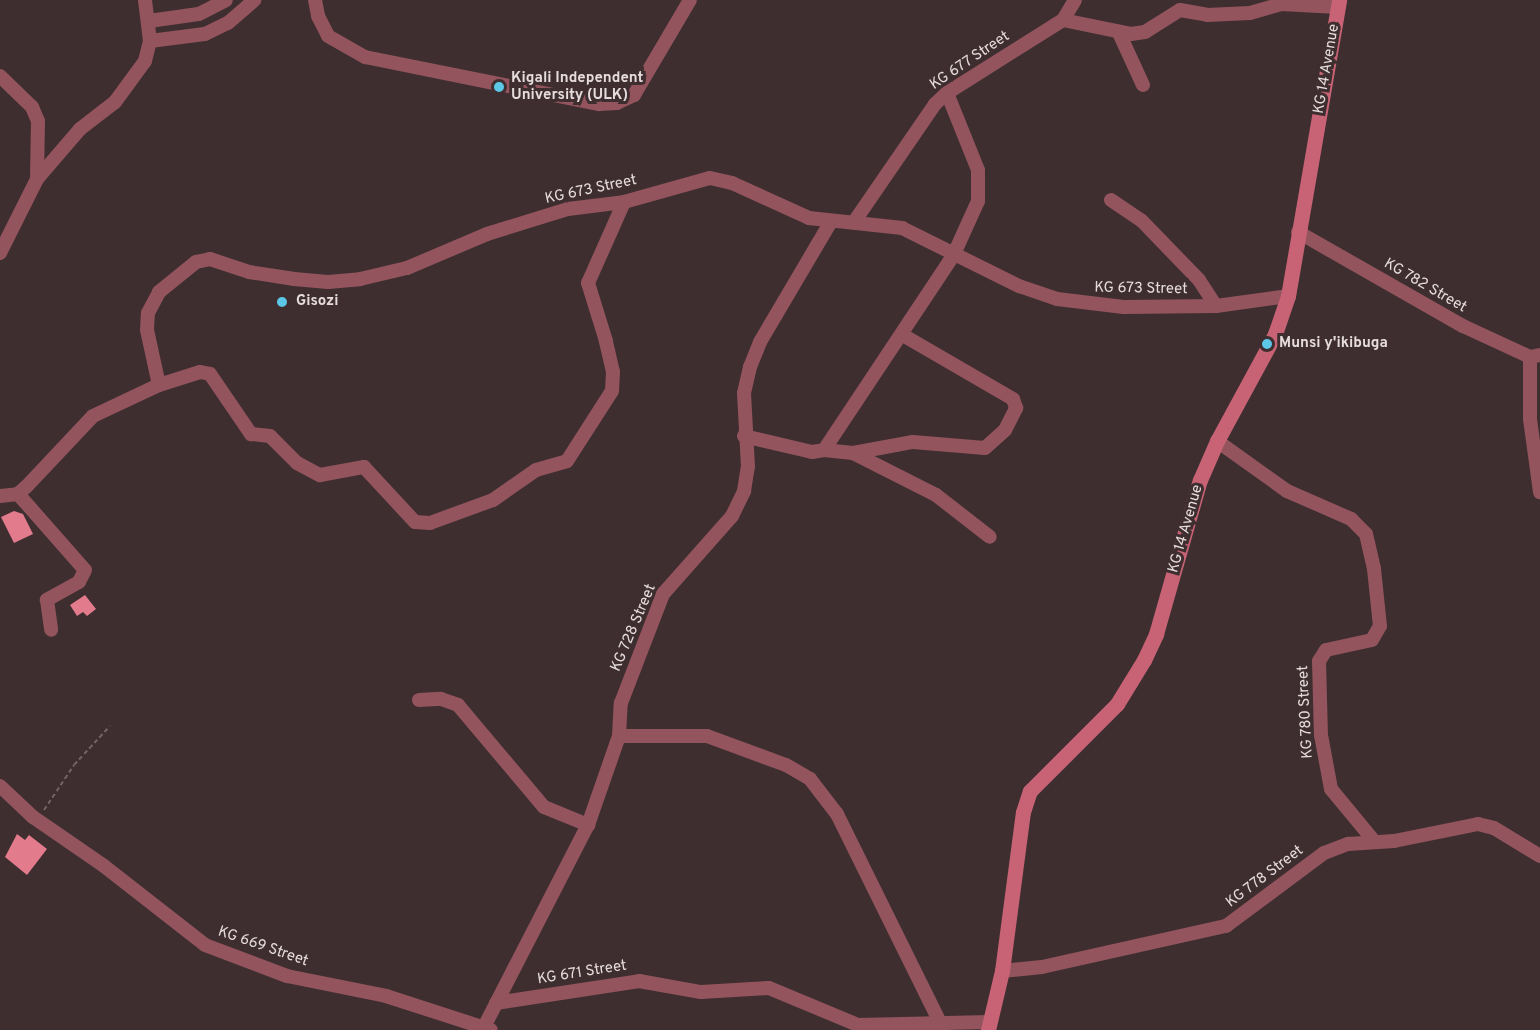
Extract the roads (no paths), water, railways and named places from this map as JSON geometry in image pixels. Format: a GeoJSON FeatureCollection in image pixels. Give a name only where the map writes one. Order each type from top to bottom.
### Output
{"type":"FeatureCollection","features":[{"type":"Feature","properties":{"kind":"main road","name":"KG 14 Avenue"},"geometry":{"type":"LineString","coordinates":[[989,1026],[1002,971],[1023,812],[1030,791],[1117,704],[1144,660],[1156,634],[1200,480],[1216,441],[1257,370],[1288,297],[1339,3]]}},
{"type":"Feature","properties":{"kind":"street"},"geometry":{"type":"LineString","coordinates":[[0,253],[37,179],[80,129],[115,102],[145,61],[150,41],[145,0]]}},
{"type":"Feature","properties":{"kind":"street"},"geometry":{"type":"LineString","coordinates":[[149,21],[199,14],[226,0]]}},
{"type":"Feature","properties":{"kind":"street"},"geometry":{"type":"LineString","coordinates":[[150,41],[205,34],[228,23],[254,0]]}},
{"type":"Feature","properties":{"kind":"street"},"geometry":{"type":"LineString","coordinates":[[315,0],[318,16],[328,36],[365,57],[599,104],[617,104],[634,95],[690,0]]}},
{"type":"Feature","properties":{"kind":"street","name":"KG 677 Street"},"geometry":{"type":"LineString","coordinates":[[854,222],[922,122],[947,93],[1063,20],[1075,0]]}},
{"type":"Feature","properties":{"kind":"street"},"geometry":{"type":"LineString","coordinates":[[1063,20],[1120,35],[1144,32],[1180,10],[1207,15],[1250,13],[1269,4],[1339,3]]}},
{"type":"Feature","properties":{"kind":"street"},"geometry":{"type":"LineString","coordinates":[[1120,35],[1143,85]]}},
{"type":"Feature","properties":{"kind":"street"},"geometry":{"type":"LineString","coordinates":[[0,76],[27,100],[38,121],[37,179]]}},
{"type":"Feature","properties":{"kind":"street"},"geometry":{"type":"LineString","coordinates":[[824,450],[954,254],[978,201],[978,170],[947,93]]}},
{"type":"Feature","properties":{"kind":"street","name":"KG 673 Street"},"geometry":{"type":"LineString","coordinates":[[159,385],[147,330],[152,303],[159,292],[204,258],[249,272],[294,279],[328,282],[360,279],[407,268],[487,234],[568,209],[624,202],[710,178],[732,183],[788,211],[830,223],[854,222],[902,228],[1019,286],[1057,299],[1124,308],[1216,306],[1288,297]]}},
{"type":"Feature","properties":{"kind":"street"},"geometry":{"type":"LineString","coordinates":[[1111,200],[1158,238],[1199,280],[1216,306]]}},
{"type":"Feature","properties":{"kind":"street"},"geometry":{"type":"LineString","coordinates":[[0,496],[18,494],[93,416],[159,385],[200,372],[210,374],[251,434],[270,436],[297,463],[320,475],[364,467],[415,522],[430,523],[493,500],[536,470],[567,461],[612,391],[613,372],[606,340],[588,283],[624,202]]}},
{"type":"Feature","properties":{"kind":"street","name":"KG 728 Street"},"geometry":{"type":"LineString","coordinates":[[487,1029],[496,1004],[588,825],[619,736],[621,703],[663,594],[732,516],[744,491],[748,467],[744,436],[744,393],[760,342],[830,223]]}},
{"type":"Feature","properties":{"kind":"street","name":"KG 782 Street"},"geometry":{"type":"LineString","coordinates":[[1298,232],[1463,326],[1535,356]]}},
{"type":"Feature","properties":{"kind":"street"},"geometry":{"type":"LineString","coordinates":[[744,436],[812,452],[824,450],[853,453],[913,442],[985,448],[1005,430],[1016,408],[1013,399],[901,334]]}},
{"type":"Feature","properties":{"kind":"street"},"geometry":{"type":"LineString","coordinates":[[1535,356],[1530,419],[1540,492]]}},
{"type":"Feature","properties":{"kind":"street","name":"KG 780 Street"},"geometry":{"type":"LineString","coordinates":[[1216,441],[1287,491],[1351,519],[1366,534],[1380,626],[1372,640],[1326,650],[1319,661],[1321,735],[1331,789],[1374,841]]}},
{"type":"Feature","properties":{"kind":"street"},"geometry":{"type":"LineString","coordinates":[[853,453],[936,495],[990,537]]}},
{"type":"Feature","properties":{"kind":"street"},"geometry":{"type":"LineString","coordinates":[[18,494],[85,570],[79,582],[47,600],[51,630]]}},
{"type":"Feature","properties":{"kind":"street"},"geometry":{"type":"LineString","coordinates":[[419,700],[441,699],[458,705],[473,718],[544,807],[588,825]]}},
{"type":"Feature","properties":{"kind":"street"},"geometry":{"type":"LineString","coordinates":[[619,736],[707,736],[786,765],[810,780],[826,795],[837,814],[940,1022]]}},
{"type":"Feature","properties":{"kind":"street","name":"KG 669 Street"},"geometry":{"type":"LineString","coordinates":[[0,786],[36,820],[205,945],[287,976],[386,996],[487,1029]]}},
{"type":"Feature","properties":{"kind":"street","name":"KG 778 Street"},"geometry":{"type":"LineString","coordinates":[[1002,971],[1042,967],[1226,926],[1324,853],[1348,844],[1478,824],[1494,828],[1540,856]]}},
{"type":"Feature","properties":{"kind":"street","name":"KG 671 Street"},"geometry":{"type":"LineString","coordinates":[[496,1004],[639,981],[701,992],[769,988],[858,1024],[940,1022],[989,1026]]}},
{"type":"Feature","properties":{"kind":"place","name":"Kigali Independent University (ULK)"},"geometry":{"type":"Point","coordinates":[499,87]}},
{"type":"Feature","properties":{"kind":"place","name":"Gisozi"},"geometry":{"type":"Point","coordinates":[282,302]}},
{"type":"Feature","properties":{"kind":"place","name":"Munsi y'ikibuga"},"geometry":{"type":"Point","coordinates":[1267,344]}}]}
